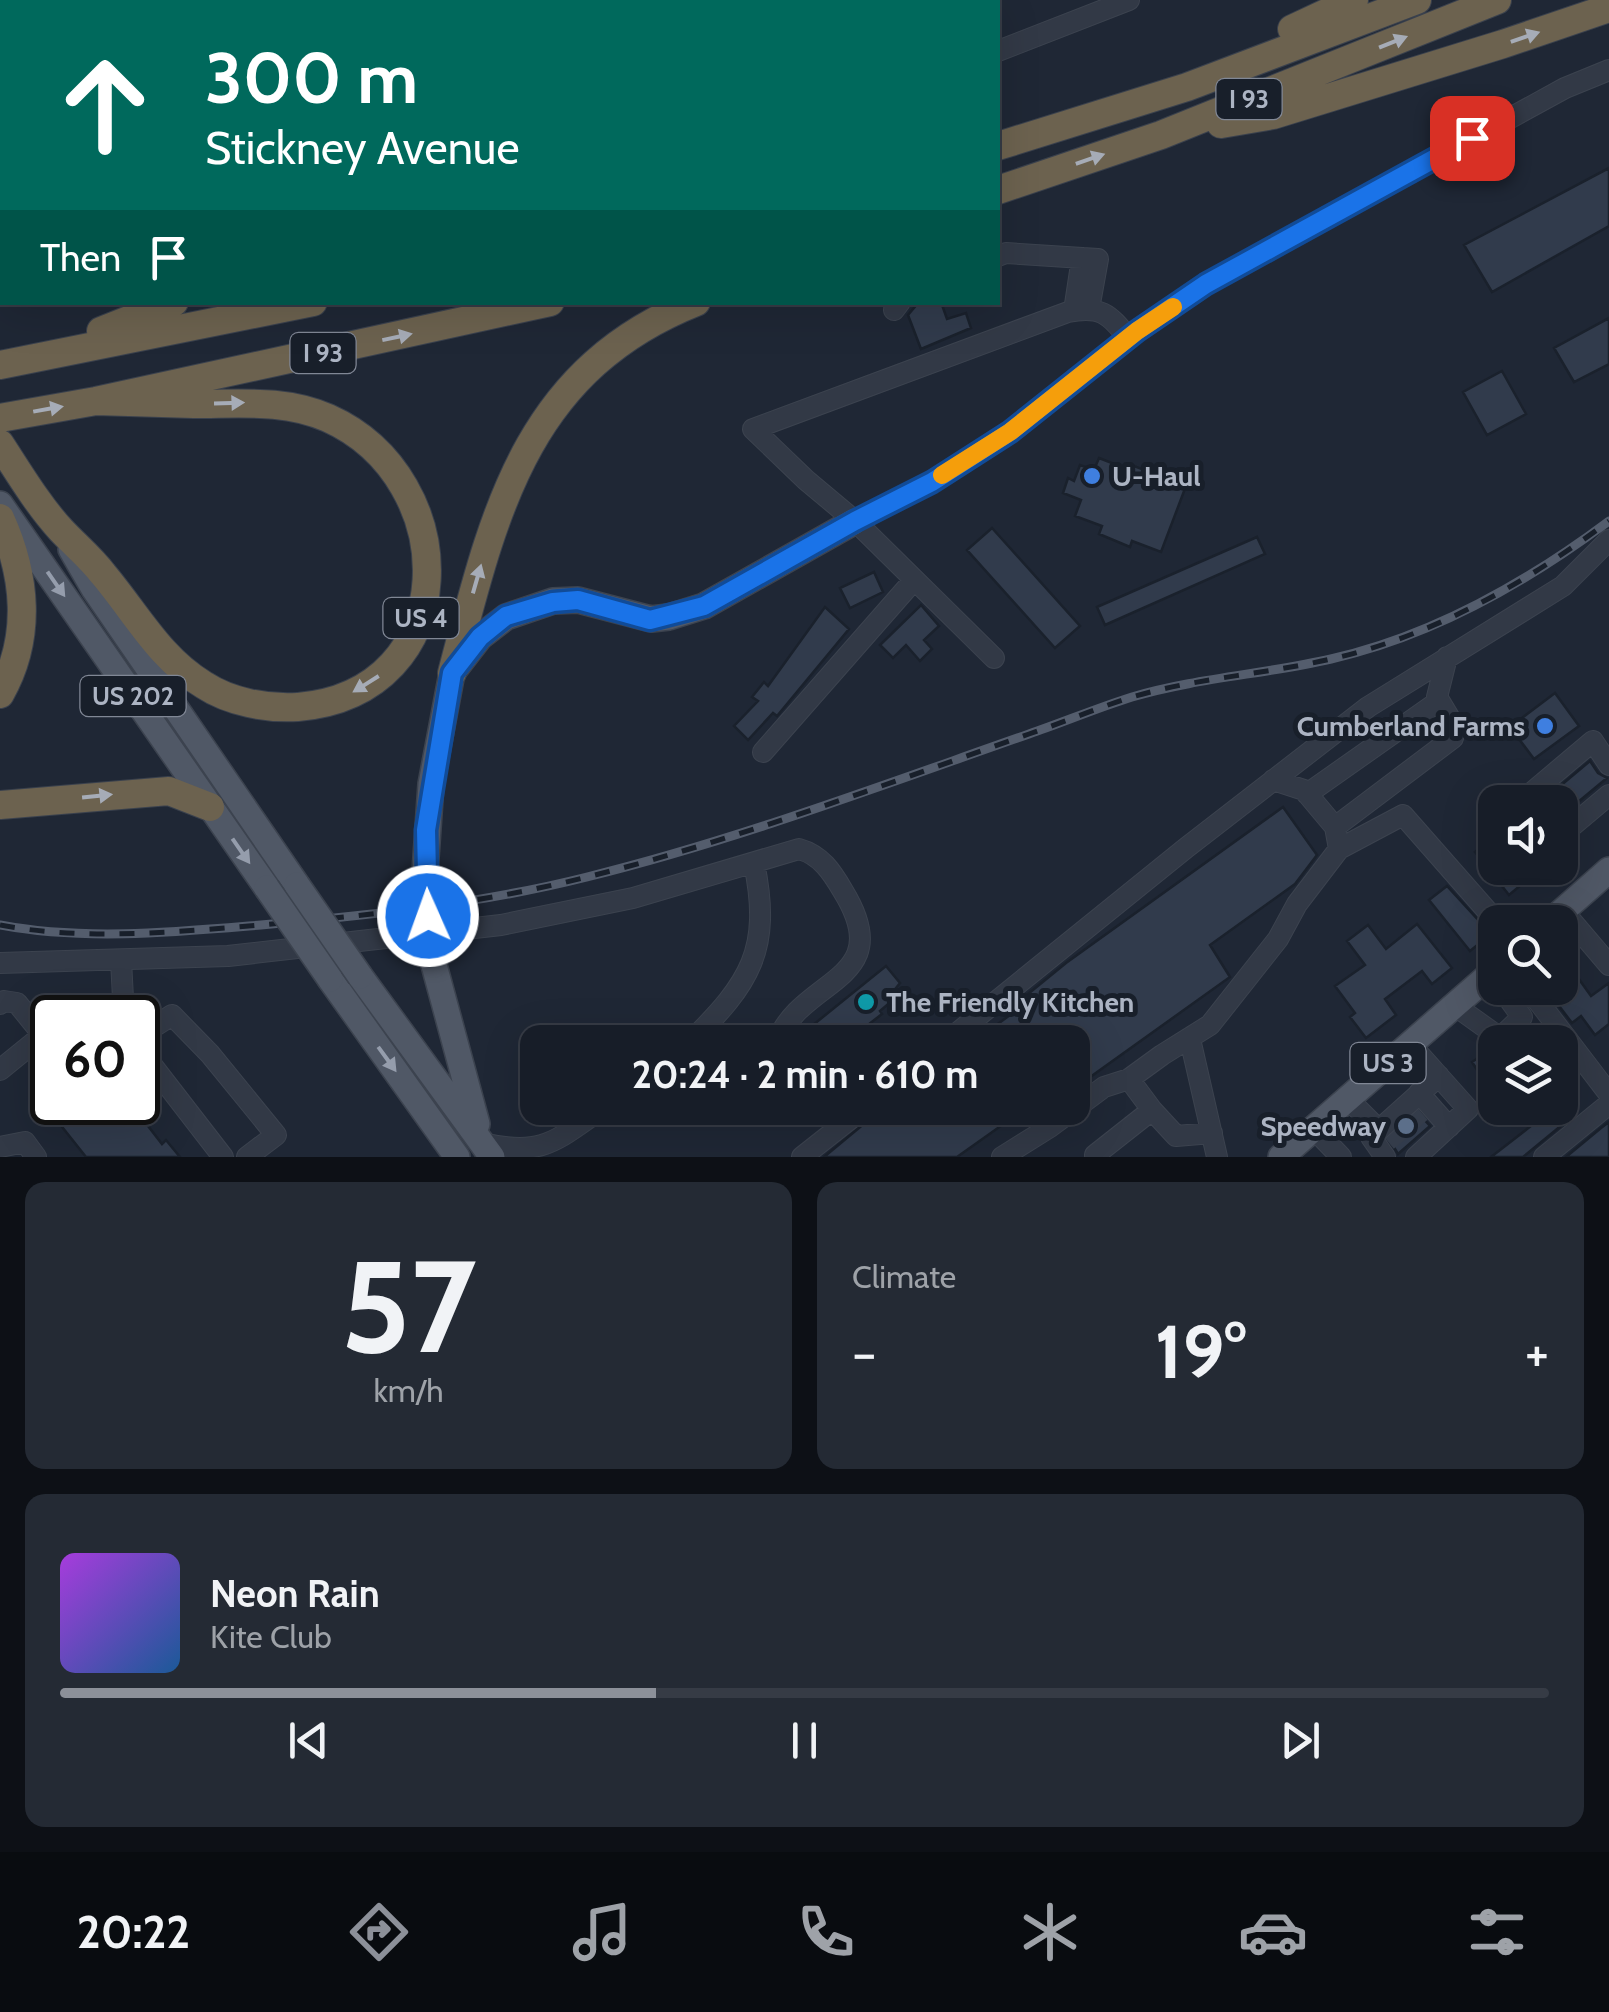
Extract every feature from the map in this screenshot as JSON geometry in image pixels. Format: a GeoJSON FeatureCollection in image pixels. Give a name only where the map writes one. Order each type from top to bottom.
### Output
{"type":"FeatureCollection","features":[{"type":"Feature","properties":{"kind":"highway"},"geometry":{"type":"LineString","coordinates":[[1100,115],[1354,0]]}},
{"type":"Feature","properties":{"kind":"highway","name":"I 93"},"geometry":{"type":"LineString","coordinates":[[1000,145],[1187,86],[1417,0]]}},
{"type":"Feature","properties":{"kind":"highway","name":"I 93"},"geometry":{"type":"LineString","coordinates":[[1000,189],[1161,135],[1497,0]]}},
{"type":"Feature","properties":{"kind":"highway"},"geometry":{"type":"LineString","coordinates":[[1161,135],[1273,114],[1609,8]]}},
{"type":"Feature","properties":{"kind":"highway"},"geometry":{"type":"LineString","coordinates":[[32,358],[166,305]]}},
{"type":"Feature","properties":{"kind":"highway","name":"I 93"},"geometry":{"type":"LineString","coordinates":[[0,365],[298,305]]}},
{"type":"Feature","properties":{"kind":"highway","name":"I 93"},"geometry":{"type":"LineString","coordinates":[[2,429],[96,401],[536,305]]}},
{"type":"Feature","properties":{"kind":"highway"},"geometry":{"type":"LineString","coordinates":[[452,673],[499,508],[512,474],[540,426],[562,396],[602,357],[632,335],[690,305]]}},
{"type":"Feature","properties":{"kind":"highway","name":"US 4"},"geometry":{"type":"LineString","coordinates":[[59,528],[103,573],[170,661],[204,686],[250,702],[304,706],[339,699],[358,690],[398,659],[418,628],[424,610],[428,575],[420,523],[398,477],[378,453],[352,432],[311,411],[272,403],[96,401]]}},
{"type":"Feature","properties":{"kind":"highway"},"geometry":{"type":"LineString","coordinates":[[2,429],[59,528]]}},
{"type":"Feature","properties":{"kind":"highway"},"geometry":{"type":"LineString","coordinates":[[0,518],[19,566],[22,608],[15,662],[0,694]]}},
{"type":"Feature","properties":{"kind":"highway"},"geometry":{"type":"LineString","coordinates":[[0,805],[170,791],[210,807]]}},
{"type":"Feature","properties":{"kind":"main road","name":"US 202"},"geometry":{"type":"LineString","coordinates":[[0,504],[456,1156]]}},
{"type":"Feature","properties":{"kind":"main road"},"geometry":{"type":"LineString","coordinates":[[487,1150],[434,965],[426,872],[431,784],[452,673],[480,637],[506,616],[553,602],[578,600],[650,620],[669,617],[704,606],[855,521]]}},
{"type":"Feature","properties":{"kind":"main road","name":"US 202"},"geometry":{"type":"LineString","coordinates":[[59,528],[94,589],[297,885],[487,1150]]}},
{"type":"Feature","properties":{"kind":"main road"},"geometry":{"type":"LineString","coordinates":[[1570,905],[1609,870]]}},
{"type":"Feature","properties":{"kind":"main road","name":"US 3"},"geometry":{"type":"LineString","coordinates":[[1281,1157],[1454,1006],[1478,990]]}},
{"type":"Feature","properties":{"kind":"street"},"geometry":{"type":"LineString","coordinates":[[1000,50],[1129,0]]}},
{"type":"Feature","properties":{"kind":"street"},"geometry":{"type":"LineString","coordinates":[[855,521],[932,482],[1010,432],[1128,338],[1206,284],[1564,88],[1609,70]]}},
{"type":"Feature","properties":{"kind":"street"},"geometry":{"type":"LineString","coordinates":[[1000,255],[1006,252],[1090,258],[1082,310]]}},
{"type":"Feature","properties":{"kind":"street"},"geometry":{"type":"LineString","coordinates":[[994,658],[855,521],[753,429],[1082,310],[1112,317],[1128,338]]}},
{"type":"Feature","properties":{"kind":"street"},"geometry":{"type":"LineString","coordinates":[[967,1025],[1368,707],[1563,586],[1609,540]]}},
{"type":"Feature","properties":{"kind":"street"},"geometry":{"type":"LineString","coordinates":[[763,752],[914,580]]}},
{"type":"Feature","properties":{"kind":"street"},"geometry":{"type":"LineString","coordinates":[[1335,827],[1452,738],[1455,726],[1437,696],[1447,656]]}},
{"type":"Feature","properties":{"kind":"street"},"geometry":{"type":"LineString","coordinates":[[1307,794],[1439,700]]}},
{"type":"Feature","properties":{"kind":"street"},"geometry":{"type":"LineString","coordinates":[[1541,785],[1593,741],[1609,765]]}},
{"type":"Feature","properties":{"kind":"street"},"geometry":{"type":"LineString","coordinates":[[1273,780],[1307,794],[1335,827],[1338,849]]}},
{"type":"Feature","properties":{"kind":"street"},"geometry":{"type":"LineString","coordinates":[[1578,821],[1609,796]]}},
{"type":"Feature","properties":{"kind":"street"},"geometry":{"type":"LineString","coordinates":[[1002,1157],[1104,1087],[1129,1079],[1210,1026],[1278,939],[1297,904],[1338,849],[1402,816],[1483,905]]}},
{"type":"Feature","properties":{"kind":"street"},"geometry":{"type":"LineString","coordinates":[[0,963],[228,956],[501,925],[633,898],[799,849],[810,852],[833,874],[852,904],[860,934],[857,960],[786,1025]]}},
{"type":"Feature","properties":{"kind":"street"},"geometry":{"type":"LineString","coordinates":[[706,1025],[734,995],[754,956],[761,916],[754,863]]}},
{"type":"Feature","properties":{"kind":"street"},"geometry":{"type":"LineString","coordinates":[[1578,937],[1609,965]]}},
{"type":"Feature","properties":{"kind":"street"},"geometry":{"type":"LineString","coordinates":[[121,960],[123,995]]}},
{"type":"Feature","properties":{"kind":"street"},"geometry":{"type":"LineString","coordinates":[[0,1004],[18,1003],[43,1035],[0,1070]]}},
{"type":"Feature","properties":{"kind":"street"},"geometry":{"type":"LineString","coordinates":[[1454,1006],[1496,1034],[1504,1034],[1522,1017],[1514,1005]]}},
{"type":"Feature","properties":{"kind":"street"},"geometry":{"type":"LineString","coordinates":[[1541,1005],[1608,1094],[1544,1157]]}},
{"type":"Feature","properties":{"kind":"street"},"geometry":{"type":"LineString","coordinates":[[160,1022],[172,1014],[276,1135],[248,1157]]}},
{"type":"Feature","properties":{"kind":"street"},"geometry":{"type":"LineString","coordinates":[[1190,1040],[1217,1157]]}},
{"type":"Feature","properties":{"kind":"street"},"geometry":{"type":"LineString","coordinates":[[1410,1044],[1468,1109],[1411,1154]]}},
{"type":"Feature","properties":{"kind":"street"},"geometry":{"type":"LineString","coordinates":[[160,1076],[222,1157]]}},
{"type":"Feature","properties":{"kind":"street"},"geometry":{"type":"LineString","coordinates":[[1385,1157],[1370,1137],[1439,1076]]}},
{"type":"Feature","properties":{"kind":"street"},"geometry":{"type":"LineString","coordinates":[[1129,1079],[1176,1136],[1212,1133]]}},
{"type":"Feature","properties":{"kind":"street"},"geometry":{"type":"LineString","coordinates":[[1348,1099],[1384,1126]]}},
{"type":"Feature","properties":{"kind":"street"},"geometry":{"type":"LineString","coordinates":[[1410,1103],[1449,1127]]}},
{"type":"Feature","properties":{"kind":"street"},"geometry":{"type":"LineString","coordinates":[[1096,1155],[1152,1110]]}},
{"type":"Feature","properties":{"kind":"street"},"geometry":{"type":"LineString","coordinates":[[487,1150],[549,1150],[581,1125]]}},
{"type":"Feature","properties":{"kind":"street"},"geometry":{"type":"LineString","coordinates":[[802,1157],[842,1125]]}},
{"type":"Feature","properties":{"kind":"street"},"geometry":{"type":"LineString","coordinates":[[1315,1130],[1342,1157]]}},
{"type":"Feature","properties":{"kind":"street"},"geometry":{"type":"LineString","coordinates":[[0,1147],[25,1142],[36,1157]]}},
{"type":"Feature","properties":{"kind":"building"},"geometry":{"type":"Polygon","coordinates":[[[1609,168],[1609,226],[1492,292],[1464,245],[1609,168]]]}},
{"type":"Feature","properties":{"kind":"building"},"geometry":{"type":"Polygon","coordinates":[[[916,305],[942,305],[947,319],[966,313],[971,328],[921,349],[908,315],[916,305]]]}},
{"type":"Feature","properties":{"kind":"building"},"geometry":{"type":"Polygon","coordinates":[[[1609,318],[1609,364],[1574,382],[1554,348],[1609,318]]]}},
{"type":"Feature","properties":{"kind":"building"},"geometry":{"type":"Polygon","coordinates":[[[1502,371],[1526,414],[1487,435],[1463,392],[1502,371]]]}},
{"type":"Feature","properties":{"kind":"building"},"geometry":{"type":"Polygon","coordinates":[[[1099,458],[1127,469],[1129,464],[1186,486],[1161,552],[1132,541],[1130,547],[1099,534],[1102,526],[1075,516],[1081,500],[1063,493],[1068,478],[1074,481],[1080,465],[1094,470],[1099,458]]]}},
{"type":"Feature","properties":{"kind":"building"},"geometry":{"type":"Polygon","coordinates":[[[992,528],[1080,626],[1055,648],[967,550],[992,528]]]}},
{"type":"Feature","properties":{"kind":"building"},"geometry":{"type":"Polygon","coordinates":[[[1257,537],[1265,554],[1105,625],[1097,607],[1257,537]]]}},
{"type":"Feature","properties":{"kind":"building"},"geometry":{"type":"Polygon","coordinates":[[[874,572],[883,592],[850,608],[840,588],[874,572]]]}},
{"type":"Feature","properties":{"kind":"building"},"geometry":{"type":"Polygon","coordinates":[[[921,605],[939,626],[924,640],[932,649],[920,661],[906,645],[893,658],[880,645],[921,605]]]}},
{"type":"Feature","properties":{"kind":"building"},"geometry":{"type":"Polygon","coordinates":[[[825,607],[849,629],[777,716],[773,713],[748,740],[734,726],[758,701],[752,697],[764,682],[768,686],[825,607]]]}},
{"type":"Feature","properties":{"kind":"building","name":"Cumberland Farms"},"geometry":{"type":"Polygon","coordinates":[[[1555,693],[1579,726],[1534,759],[1510,727],[1555,693]]]}},
{"type":"Feature","properties":{"kind":"building"},"geometry":{"type":"Polygon","coordinates":[[[1590,761],[1607,778],[1578,802],[1578,785],[1561,785],[1590,761]]]}},
{"type":"Feature","properties":{"kind":"building"},"geometry":{"type":"Polygon","coordinates":[[[1283,807],[1317,855],[1295,884],[1210,945],[1230,977],[1090,1077],[1090,1025],[996,1025],[1032,999],[1028,994],[1283,807]]]}},
{"type":"Feature","properties":{"kind":"building"},"geometry":{"type":"Polygon","coordinates":[[[1501,885],[1521,885],[1509,895],[1501,885]]]}},
{"type":"Feature","properties":{"kind":"building"},"geometry":{"type":"Polygon","coordinates":[[[1447,886],[1478,920],[1478,945],[1470,951],[1429,900],[1447,886]]]}},
{"type":"Feature","properties":{"kind":"building"},"geometry":{"type":"Polygon","coordinates":[[[1417,924],[1452,968],[1432,984],[1422,971],[1385,999],[1396,1015],[1366,1038],[1350,1017],[1355,1013],[1335,986],[1365,965],[1347,941],[1368,925],[1386,949],[1417,924]]]}},
{"type":"Feature","properties":{"kind":"building","name":"The Friendly Kitchen"},"geometry":{"type":"Polygon","coordinates":[[[886,966],[900,983],[896,988],[900,994],[868,1025],[813,1025],[886,966]]]}},
{"type":"Feature","properties":{"kind":"building"},"geometry":{"type":"Polygon","coordinates":[[[1578,978],[1591,996],[1609,983],[1609,1024],[1595,1035],[1581,1016],[1572,1023],[1558,1005],[1578,1005],[1578,978]]]}},
{"type":"Feature","properties":{"kind":"building"},"geometry":{"type":"Polygon","coordinates":[[[1418,1113],[1430,1126],[1398,1154],[1389,1139],[1418,1113]]]}},
{"type":"Feature","properties":{"kind":"building"},"geometry":{"type":"Polygon","coordinates":[[[1609,1122],[1609,1157],[1566,1157],[1601,1128],[1609,1122]]]}},
{"type":"Feature","properties":{"kind":"building"},"geometry":{"type":"Polygon","coordinates":[[[61,1125],[147,1125],[162,1144],[166,1140],[180,1157],[86,1157],[61,1125]]]}},
{"type":"Feature","properties":{"kind":"building"},"geometry":{"type":"Polygon","coordinates":[[[863,1125],[1002,1125],[957,1157],[824,1157],[863,1125]]]}},
{"type":"Feature","properties":{"kind":"building"},"geometry":{"type":"Polygon","coordinates":[[[1562,1125],[1523,1157],[1491,1157],[1531,1126],[1562,1125]]]}},
{"type":"Feature","properties":{"kind":"tunnel"},"geometry":{"type":"LineString","coordinates":[[1407,1111],[1425,1132]]}},
{"type":"Feature","properties":{"kind":"tunnel"},"geometry":{"type":"LineString","coordinates":[[1389,1127],[1406,1148]]}},
{"type":"Feature","properties":{"kind":"railway"},"geometry":{"type":"LineString","coordinates":[[0,925],[97,934],[229,928],[425,907],[587,877],[810,811],[1132,697],[1369,649],[1477,605],[1609,521]]}},
{"type":"Feature","properties":{"kind":"slow traffic"},"geometry":{"type":"LineString","coordinates":[[942,475],[1010,432],[1173,307]]}},
{"type":"Feature","properties":{"kind":"place","name":"U-Haul"},"geometry":{"type":"Point","coordinates":[1092,476]}},
{"type":"Feature","properties":{"kind":"place","name":"Cumberland Farms"},"geometry":{"type":"Point","coordinates":[1545,726]}},
{"type":"Feature","properties":{"kind":"place","name":"The Friendly Kitchen"},"geometry":{"type":"Point","coordinates":[866,1002]}},
{"type":"Feature","properties":{"kind":"place","name":"Speedway"},"geometry":{"type":"Point","coordinates":[1406,1126]}},
{"type":"Feature","properties":{"kind":"route"},"geometry":{"type":"LineString","coordinates":[[428,916],[426,830],[452,673],[480,637],[506,616],[553,602],[578,600],[650,620],[704,606],[932,482],[1010,432],[1137,331],[1206,284],[1472,138]]}}]}
